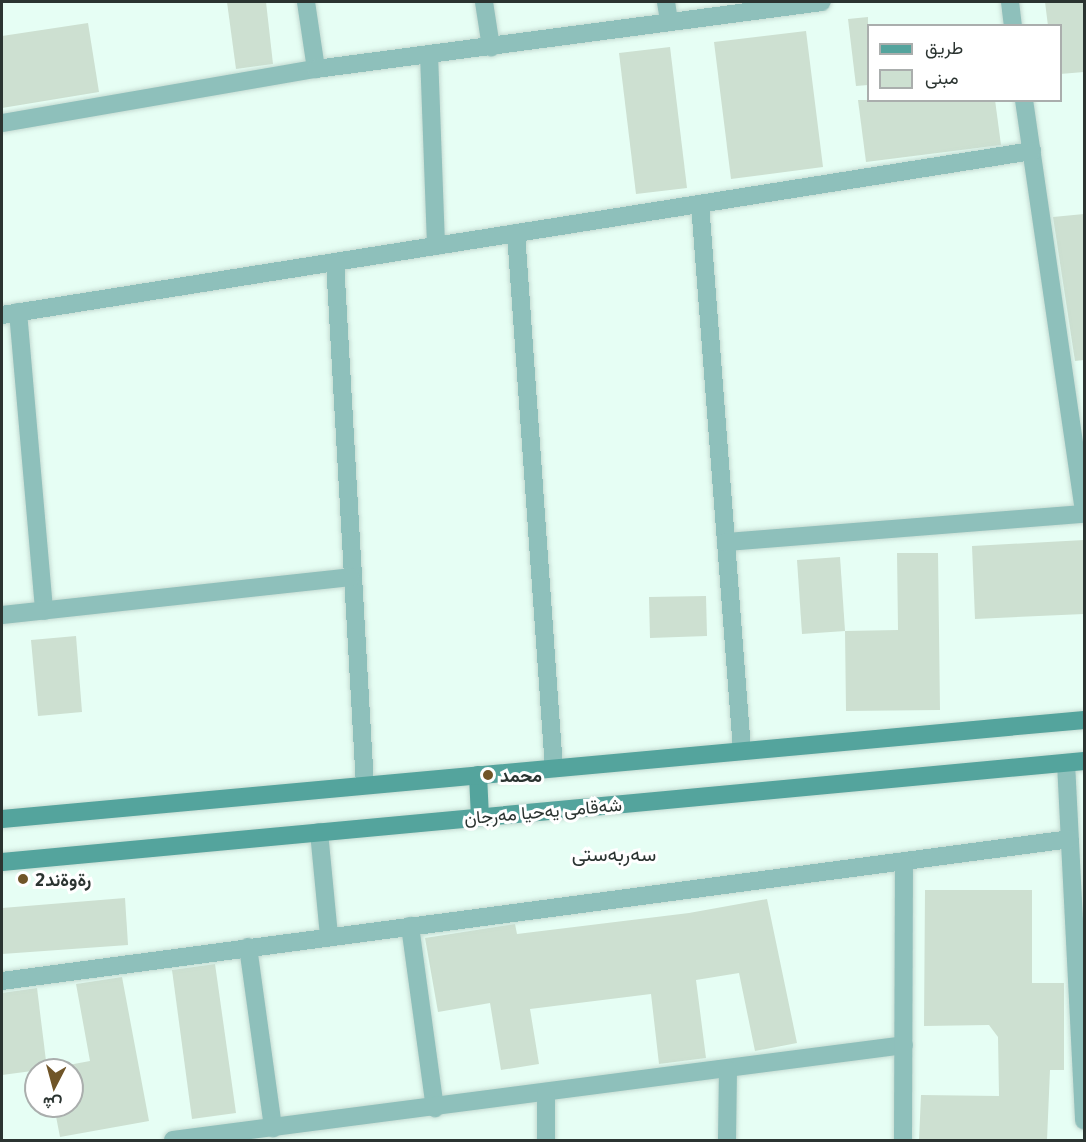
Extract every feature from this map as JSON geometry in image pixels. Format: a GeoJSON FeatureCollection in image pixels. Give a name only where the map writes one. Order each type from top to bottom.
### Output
{"type":"FeatureCollection","features":[{"type":"Feature","properties":{"kind":"street"},"geometry":{"type":"LineString","coordinates":[[306,2],[316,69]]}},
{"type":"Feature","properties":{"kind":"street"},"geometry":{"type":"LineString","coordinates":[[484,2],[490,47]]}},
{"type":"Feature","properties":{"kind":"street"},"geometry":{"type":"LineString","coordinates":[[666,2],[669,21]]}},
{"type":"Feature","properties":{"kind":"street"},"geometry":{"type":"LineString","coordinates":[[2,123],[316,69],[822,2]]}},
{"type":"Feature","properties":{"kind":"street"},"geometry":{"type":"LineString","coordinates":[[1010,2],[1013,24]]}},
{"type":"Feature","properties":{"kind":"street"},"geometry":{"type":"LineString","coordinates":[[429,54],[436,246]]}},
{"type":"Feature","properties":{"kind":"street"},"geometry":{"type":"LineString","coordinates":[[726,542],[1084,512],[1024,102]]}},
{"type":"Feature","properties":{"kind":"street"},"geometry":{"type":"LineString","coordinates":[[44,611],[10,314],[1032,151]]}},
{"type":"Feature","properties":{"kind":"street"},"geometry":{"type":"LineString","coordinates":[[700,204],[742,750]]}},
{"type":"Feature","properties":{"kind":"street"},"geometry":{"type":"LineString","coordinates":[[516,233],[554,768]]}},
{"type":"Feature","properties":{"kind":"street"},"geometry":{"type":"LineString","coordinates":[[335,262],[351,577],[365,785]]}},
{"type":"Feature","properties":{"kind":"street"},"geometry":{"type":"LineString","coordinates":[[2,615],[351,577]]}},
{"type":"Feature","properties":{"kind":"street"},"geometry":{"type":"LineString","coordinates":[[2,819],[1084,720]]}},
{"type":"Feature","properties":{"kind":"street"},"geometry":{"type":"LineString","coordinates":[[1075,762],[1070,839],[1084,1121]]}},
{"type":"Feature","properties":{"kind":"street","name":"شەقامی یەحیا مەرجان"},"geometry":{"type":"LineString","coordinates":[[2,862],[1075,762]]}},
{"type":"Feature","properties":{"kind":"street"},"geometry":{"type":"LineString","coordinates":[[478,774],[480,817]]}},
{"type":"Feature","properties":{"kind":"street"},"geometry":{"type":"LineString","coordinates":[[319,832],[329,936]]}},
{"type":"Feature","properties":{"kind":"street"},"geometry":{"type":"LineString","coordinates":[[2,981],[1070,839]]}},
{"type":"Feature","properties":{"kind":"street"},"geometry":{"type":"LineString","coordinates":[[903,1140],[904,861]]}},
{"type":"Feature","properties":{"kind":"street"},"geometry":{"type":"LineString","coordinates":[[410,926],[435,1108]]}},
{"type":"Feature","properties":{"kind":"street"},"geometry":{"type":"LineString","coordinates":[[248,947],[273,1128]]}},
{"type":"Feature","properties":{"kind":"street"},"geometry":{"type":"LineString","coordinates":[[178,1140],[546,1094],[904,1045]]}},
{"type":"Feature","properties":{"kind":"street"},"geometry":{"type":"LineString","coordinates":[[727,1140],[728,1070]]}},
{"type":"Feature","properties":{"kind":"street"},"geometry":{"type":"LineString","coordinates":[[546,1094],[546,1140]]}},
{"type":"Feature","properties":{"kind":"building"},"geometry":{"type":"Polygon","coordinates":[[[227,2],[266,2],[273,64],[236,69],[227,2]]]}},
{"type":"Feature","properties":{"kind":"building"},"geometry":{"type":"Polygon","coordinates":[[[1045,2],[1084,2],[1084,72],[1062,74],[1062,24],[1048,24],[1045,2]]]}},
{"type":"Feature","properties":{"kind":"building"},"geometry":{"type":"Polygon","coordinates":[[[868,17],[867,85],[856,86],[848,19],[868,17]]]}},
{"type":"Feature","properties":{"kind":"building"},"geometry":{"type":"Polygon","coordinates":[[[88,23],[99,92],[2,108],[2,36],[88,23]]]}},
{"type":"Feature","properties":{"kind":"building"},"geometry":{"type":"Polygon","coordinates":[[[806,31],[823,167],[731,179],[714,42],[806,31]]]}},
{"type":"Feature","properties":{"kind":"building"},"geometry":{"type":"Polygon","coordinates":[[[670,47],[687,188],[636,194],[619,53],[670,47]]]}},
{"type":"Feature","properties":{"kind":"building"},"geometry":{"type":"Polygon","coordinates":[[[858,100],[867,100],[867,102],[995,102],[1001,145],[866,162],[858,100]]]}},
{"type":"Feature","properties":{"kind":"building"},"geometry":{"type":"Polygon","coordinates":[[[1084,214],[1084,360],[1075,361],[1053,217],[1084,214]]]}},
{"type":"Feature","properties":{"kind":"building"},"geometry":{"type":"Polygon","coordinates":[[[1084,540],[1084,614],[975,619],[972,546],[1084,540]]]}},
{"type":"Feature","properties":{"kind":"building"},"geometry":{"type":"Polygon","coordinates":[[[897,553],[938,553],[940,710],[846,711],[845,631],[898,630],[897,553]]]}},
{"type":"Feature","properties":{"kind":"building"},"geometry":{"type":"Polygon","coordinates":[[[840,557],[845,631],[802,634],[797,560],[840,557]]]}},
{"type":"Feature","properties":{"kind":"building"},"geometry":{"type":"Polygon","coordinates":[[[706,596],[707,636],[650,638],[649,597],[706,596]]]}},
{"type":"Feature","properties":{"kind":"building"},"geometry":{"type":"Polygon","coordinates":[[[76,636],[82,712],[38,716],[31,640],[76,636]]]}},
{"type":"Feature","properties":{"kind":"building"},"geometry":{"type":"Polygon","coordinates":[[[925,890],[1032,890],[1032,983],[1064,983],[1064,1070],[1050,1070],[1047,1140],[919,1140],[921,1095],[999,1096],[998,1037],[989,1025],[924,1026],[925,890]]]}},
{"type":"Feature","properties":{"kind":"building"},"geometry":{"type":"Polygon","coordinates":[[[125,898],[128,945],[2,954],[2,908],[125,898]]]}},
{"type":"Feature","properties":{"kind":"building"},"geometry":{"type":"Polygon","coordinates":[[[767,899],[797,1043],[755,1051],[739,973],[696,980],[706,1058],[659,1064],[651,994],[530,1009],[539,1064],[501,1070],[490,1003],[438,1012],[425,938],[515,924],[517,934],[689,913],[767,899]]]}},
{"type":"Feature","properties":{"kind":"building"},"geometry":{"type":"Polygon","coordinates":[[[215,964],[236,1113],[192,1119],[172,970],[215,964]]]}},
{"type":"Feature","properties":{"kind":"building"},"geometry":{"type":"Polygon","coordinates":[[[122,977],[149,1121],[60,1137],[56,1118],[84,1118],[84,1062],[90,1061],[76,984],[122,977]]]}},
{"type":"Feature","properties":{"kind":"building"},"geometry":{"type":"Polygon","coordinates":[[[37,988],[46,1058],[24,1058],[24,1072],[2,1075],[2,993],[37,988]]]}},
{"type":"Feature","properties":{"kind":"place","name":"محمد"},"geometry":{"type":"Point","coordinates":[488,775]}},
{"type":"Feature","properties":{"kind":"place","name":"رةوةند2"},"geometry":{"type":"Point","coordinates":[23,879]}},
{"type":"Feature","properties":{"kind":"district","name":"سه‌ربه‌ستی"},"geometry":{"type":"Point","coordinates":[614,853]}}]}
